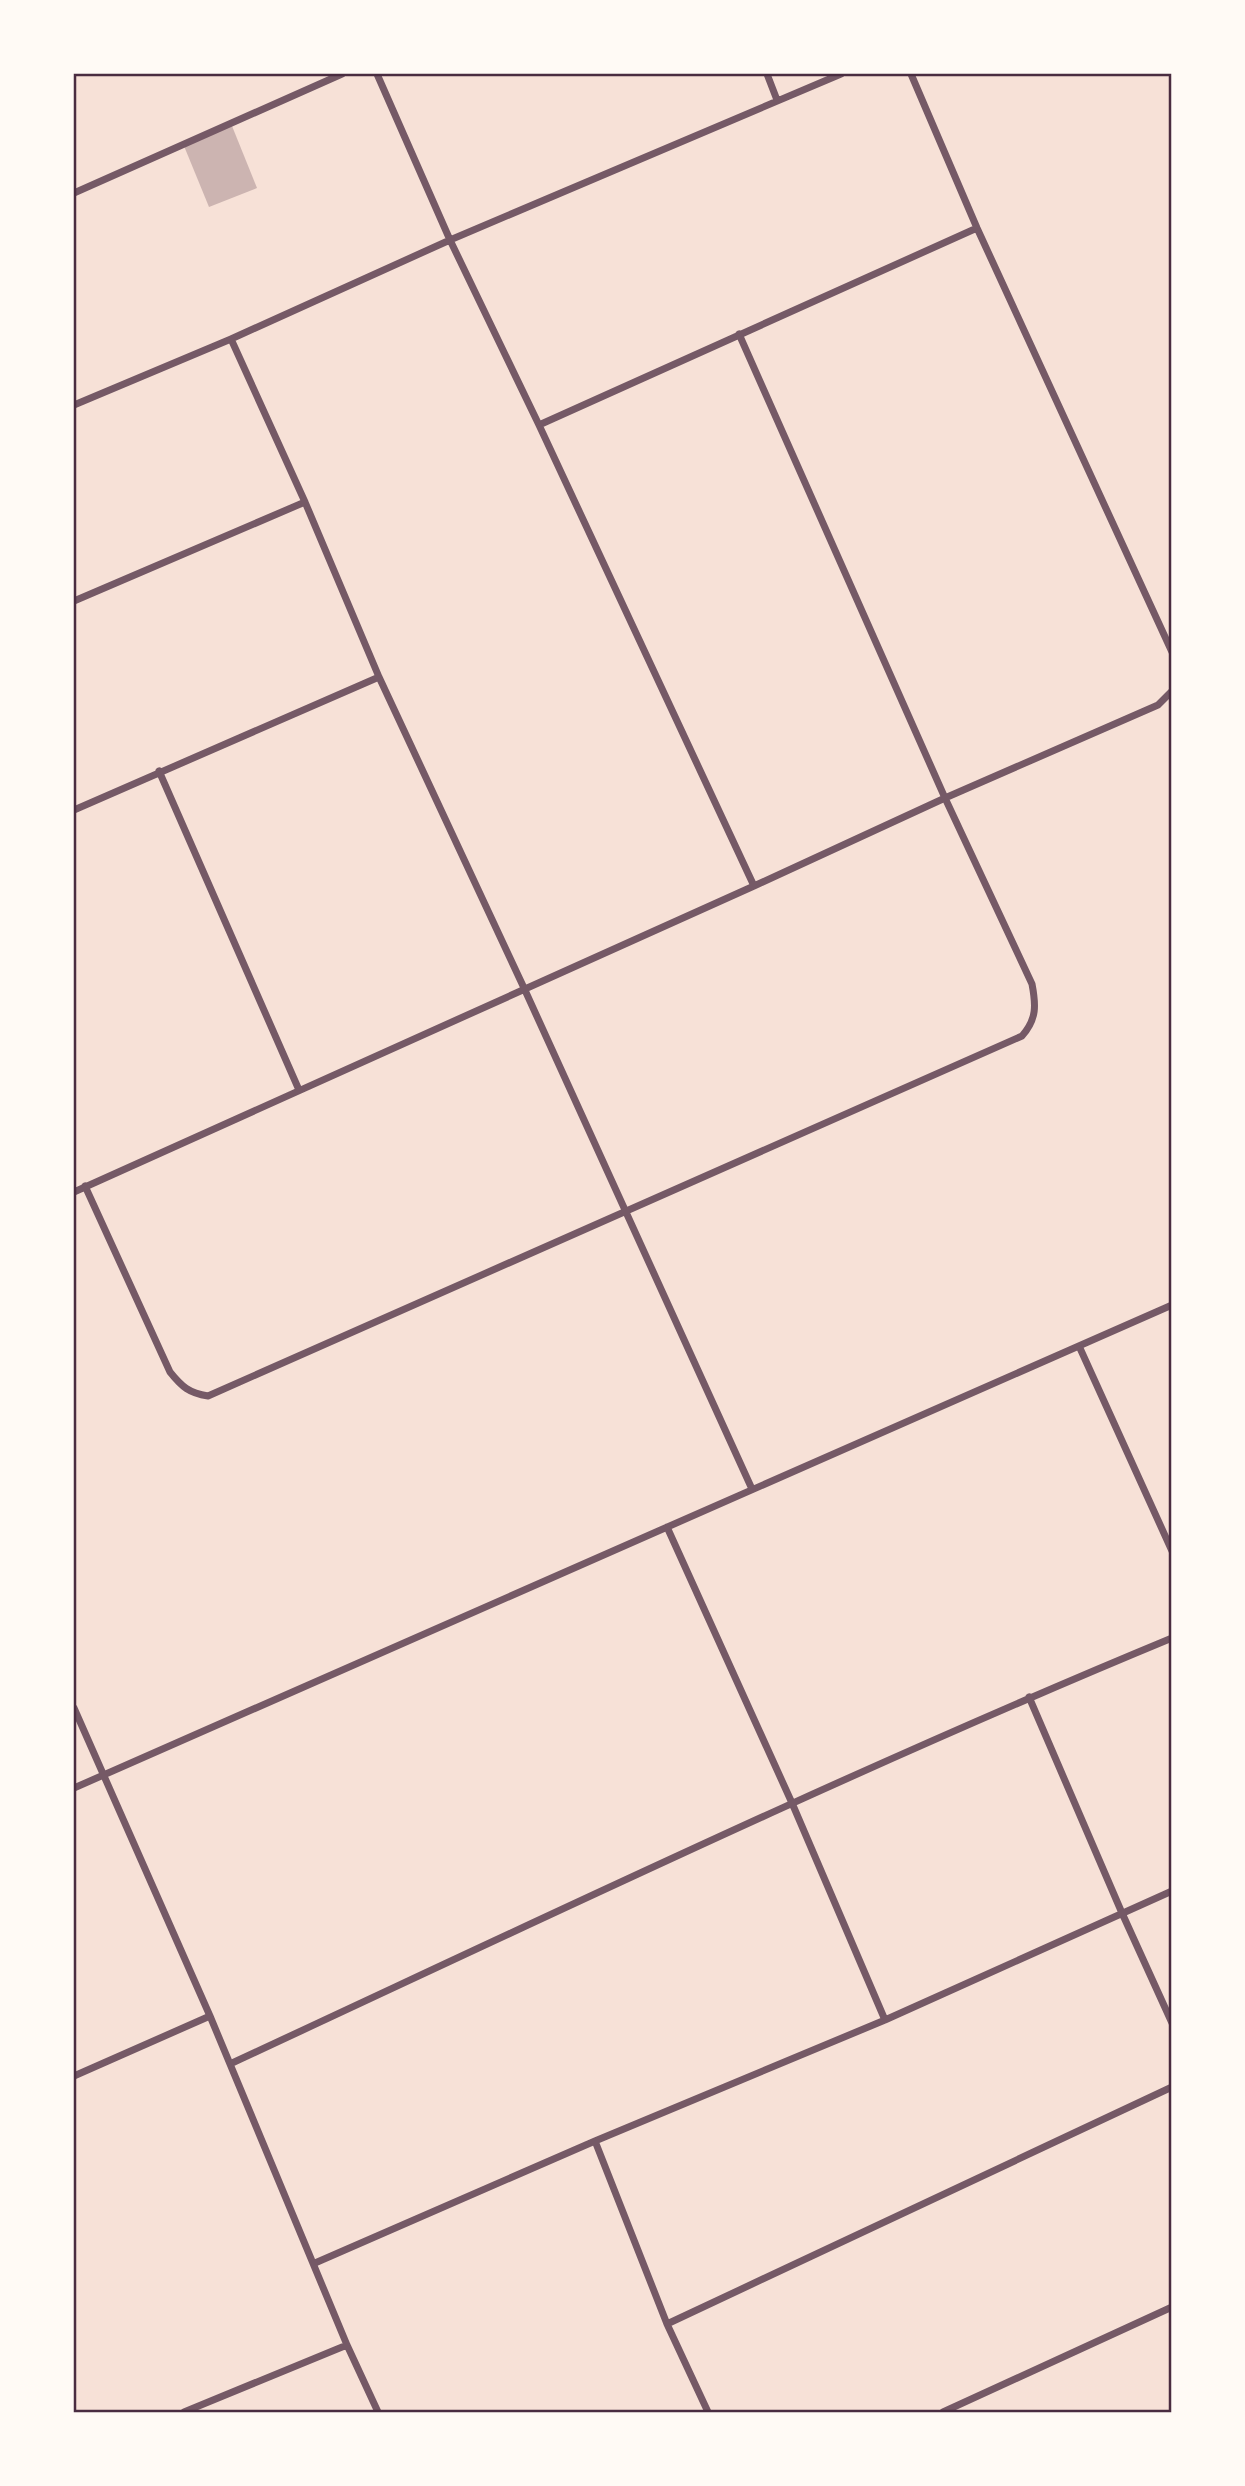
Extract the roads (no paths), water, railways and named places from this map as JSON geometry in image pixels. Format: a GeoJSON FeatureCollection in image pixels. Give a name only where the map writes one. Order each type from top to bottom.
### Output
{"type":"FeatureCollection","features":[{"type":"Feature","properties":{"kind":"street"},"geometry":{"type":"LineString","coordinates":[[74,193],[342,74]]}},
{"type":"Feature","properties":{"kind":"street"},"geometry":{"type":"LineString","coordinates":[[377,74],[450,240],[754,886]]}},
{"type":"Feature","properties":{"kind":"street"},"geometry":{"type":"LineString","coordinates":[[766,74],[777,100]]}},
{"type":"Feature","properties":{"kind":"street"},"geometry":{"type":"LineString","coordinates":[[74,405],[231,339],[450,240],[841,74]]}},
{"type":"Feature","properties":{"kind":"street"},"geometry":{"type":"LineString","coordinates":[[911,74],[977,228],[1171,652]]}},
{"type":"Feature","properties":{"kind":"street"},"geometry":{"type":"LineString","coordinates":[[539,425],[977,228]]}},
{"type":"Feature","properties":{"kind":"street"},"geometry":{"type":"LineString","coordinates":[[85,1186],[170,1372],[180,1386],[191,1393],[208,1396],[1022,1035],[1032,1025],[1037,1005],[1032,984],[944,798],[739,334]]}},
{"type":"Feature","properties":{"kind":"street"},"geometry":{"type":"LineString","coordinates":[[231,339],[305,502],[379,677],[752,1489]]}},
{"type":"Feature","properties":{"kind":"street"},"geometry":{"type":"LineString","coordinates":[[74,601],[305,502]]}},
{"type":"Feature","properties":{"kind":"street"},"geometry":{"type":"LineString","coordinates":[[74,810],[379,677]]}},
{"type":"Feature","properties":{"kind":"street"},"geometry":{"type":"LineString","coordinates":[[74,1192],[944,798],[1158,705],[1171,691]]}},
{"type":"Feature","properties":{"kind":"street"},"geometry":{"type":"LineString","coordinates":[[159,771],[299,1090]]}},
{"type":"Feature","properties":{"kind":"street"},"geometry":{"type":"LineString","coordinates":[[74,1787],[1171,1305]]}},
{"type":"Feature","properties":{"kind":"street"},"geometry":{"type":"LineString","coordinates":[[1079,1346],[1171,1551]]}},
{"type":"Feature","properties":{"kind":"street"},"geometry":{"type":"LineString","coordinates":[[667,1527],[792,1803],[885,2020]]}},
{"type":"Feature","properties":{"kind":"street"},"geometry":{"type":"LineString","coordinates":[[230,2064],[792,1803],[1029,1697],[1171,1638]]}},
{"type":"Feature","properties":{"kind":"street"},"geometry":{"type":"LineString","coordinates":[[1029,1697],[1171,2023]]}},
{"type":"Feature","properties":{"kind":"street"},"geometry":{"type":"LineString","coordinates":[[74,1708],[210,2016],[378,2413]]}},
{"type":"Feature","properties":{"kind":"street"},"geometry":{"type":"LineString","coordinates":[[315,2263],[595,2141],[885,2020],[1171,1891]]}},
{"type":"Feature","properties":{"kind":"street"},"geometry":{"type":"LineString","coordinates":[[74,2076],[210,2016]]}},
{"type":"Feature","properties":{"kind":"street"},"geometry":{"type":"LineString","coordinates":[[667,2323],[1171,2087]]}},
{"type":"Feature","properties":{"kind":"street"},"geometry":{"type":"LineString","coordinates":[[595,2141],[667,2323],[708,2413]]}},
{"type":"Feature","properties":{"kind":"street"},"geometry":{"type":"LineString","coordinates":[[943,2413],[1171,2307]]}},
{"type":"Feature","properties":{"kind":"street"},"geometry":{"type":"LineString","coordinates":[[184,2413],[347,2345]]}}]}
